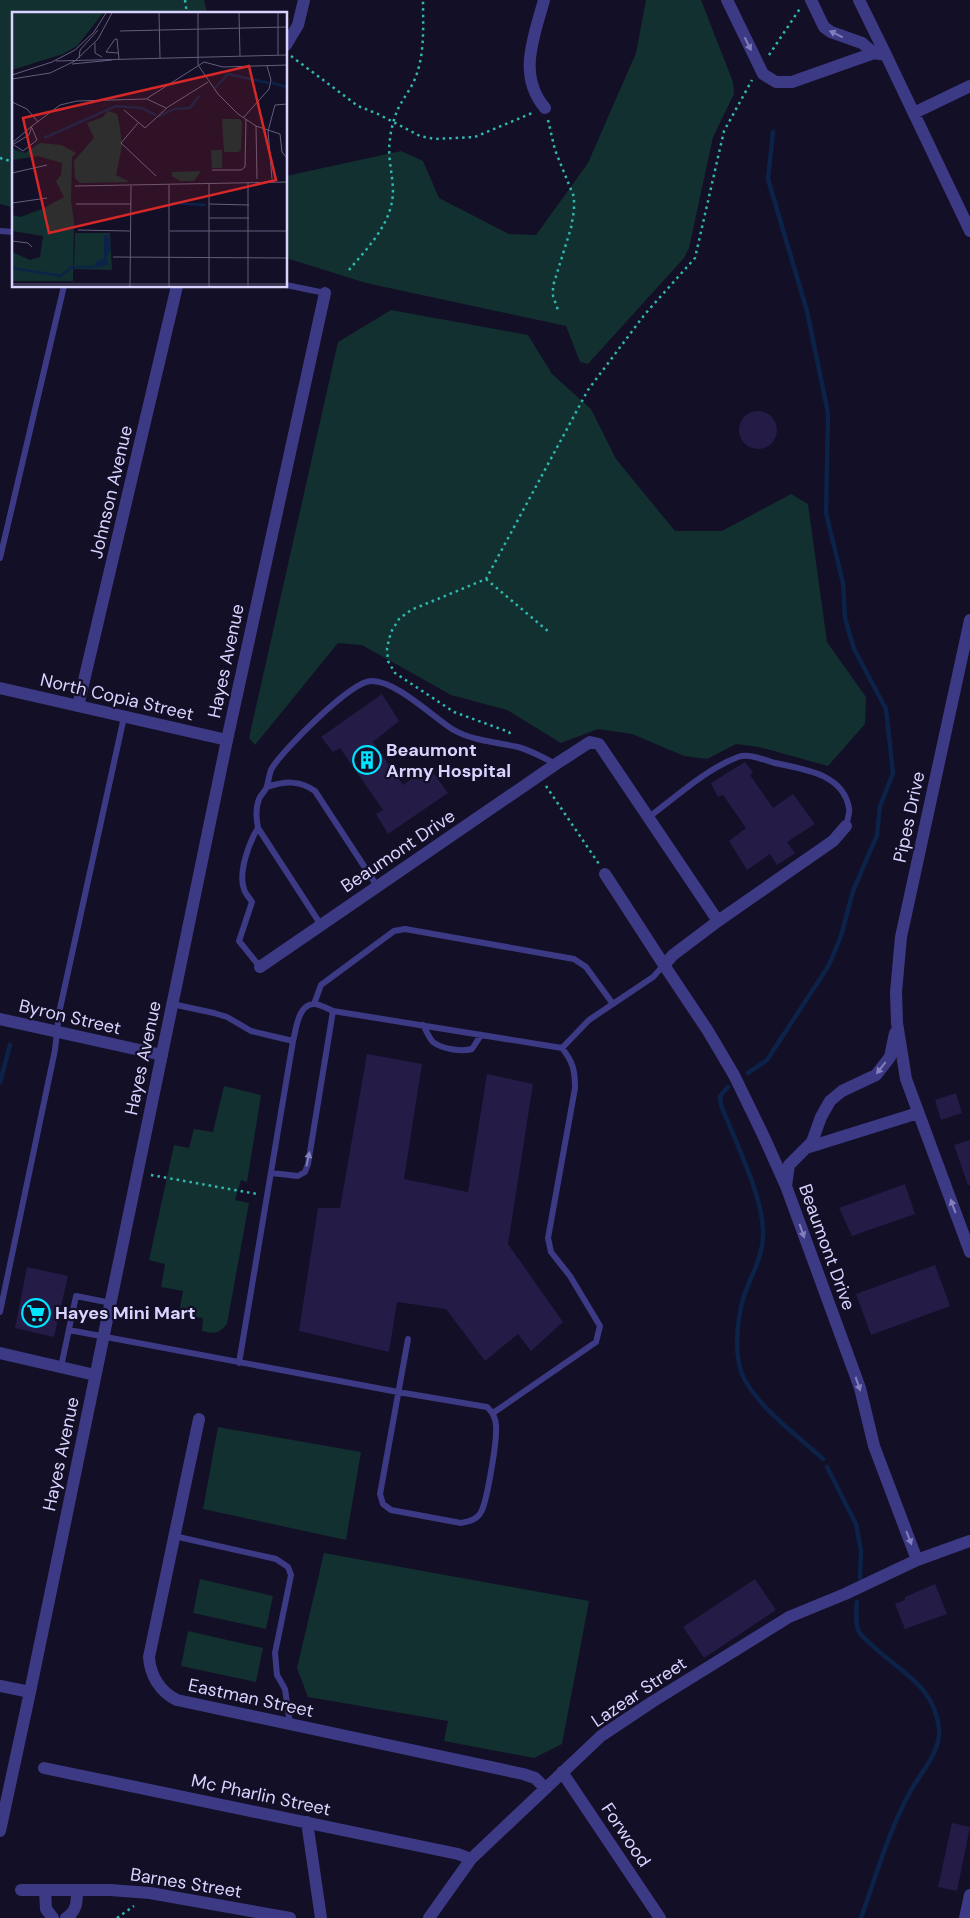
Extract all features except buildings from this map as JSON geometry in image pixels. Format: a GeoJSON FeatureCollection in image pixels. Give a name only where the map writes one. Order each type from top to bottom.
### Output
{"type":"FeatureCollection","features":[{"type":"Feature","properties":{"kind":"street"},"geometry":{"type":"LineString","coordinates":[[288,41],[298,25],[304,0]]}},
{"type":"Feature","properties":{"kind":"street"},"geometry":{"type":"LineString","coordinates":[[544,0],[530,55],[530,74],[532,87],[537,98],[545,108]]}},
{"type":"Feature","properties":{"kind":"street"},"geometry":{"type":"LineString","coordinates":[[727,0],[760,68],[770,80],[786,83],[880,54]]}},
{"type":"Feature","properties":{"kind":"street"},"geometry":{"type":"LineString","coordinates":[[811,0],[824,27],[840,36],[862,43],[880,54]]}},
{"type":"Feature","properties":{"kind":"street"},"geometry":{"type":"LineString","coordinates":[[859,0],[880,54],[914,113],[970,231]]}},
{"type":"Feature","properties":{"kind":"street"},"geometry":{"type":"LineString","coordinates":[[914,113],[970,86]]}},
{"type":"Feature","properties":{"kind":"street","name":"Johnson Avenue"},"geometry":{"type":"LineString","coordinates":[[78,706],[177,288]]}},
{"type":"Feature","properties":{"kind":"street","name":"Hayes Avenue"},"geometry":{"type":"LineString","coordinates":[[0,1831],[227,740],[326,293]]}},
{"type":"Feature","properties":{"kind":"street","name":"Pipes Drive"},"geometry":{"type":"LineString","coordinates":[[970,620],[901,937],[896,992],[897,1023],[906,1079],[970,1252]]}},
{"type":"Feature","properties":{"kind":"street","name":"North Copia Street"},"geometry":{"type":"LineString","coordinates":[[0,688],[227,740]]}},
{"type":"Feature","properties":{"kind":"street","name":"Beaumont Drive"},"geometry":{"type":"LineString","coordinates":[[260,967],[590,742],[599,744],[718,921]]}},
{"type":"Feature","properties":{"kind":"street"},"geometry":{"type":"LineString","coordinates":[[664,965],[718,921],[833,841],[846,826]]}},
{"type":"Feature","properties":{"kind":"street","name":"Beaumont Drive"},"geometry":{"type":"LineString","coordinates":[[605,874],[708,1031],[734,1075],[764,1136],[786,1186],[860,1388],[874,1446],[917,1560]]}},
{"type":"Feature","properties":{"kind":"street","name":"Byron Street"},"geometry":{"type":"LineString","coordinates":[[0,1019],[162,1055]]}},
{"type":"Feature","properties":{"kind":"street","name":"Pipes Drive"},"geometry":{"type":"LineString","coordinates":[[786,1186],[789,1166],[812,1142],[821,1117],[830,1101],[842,1091],[876,1075],[890,1057],[897,1023]]}},
{"type":"Feature","properties":{"kind":"street"},"geometry":{"type":"LineString","coordinates":[[806,1148],[918,1113]]}},
{"type":"Feature","properties":{"kind":"street"},"geometry":{"type":"LineString","coordinates":[[0,1353],[95,1375]]}},
{"type":"Feature","properties":{"kind":"street","name":"Eastman Street"},"geometry":{"type":"LineString","coordinates":[[199,1419],[149,1657],[149,1666],[156,1681],[166,1693],[177,1700],[523,1774],[535,1778],[545,1788]]}},
{"type":"Feature","properties":{"kind":"street","name":"Lazear Street"},"geometry":{"type":"LineString","coordinates":[[429,1918],[471,1859],[601,1736],[778,1623],[800,1611],[845,1594],[917,1560],[970,1541]]}},
{"type":"Feature","properties":{"kind":"street"},"geometry":{"type":"LineString","coordinates":[[0,1686],[30,1692]]}},
{"type":"Feature","properties":{"kind":"street","name":"Mc Pharlin Street"},"geometry":{"type":"LineString","coordinates":[[44,1768],[458,1854],[471,1859]]}},
{"type":"Feature","properties":{"kind":"street","name":"Forwood"},"geometry":{"type":"LineString","coordinates":[[562,1772],[660,1918]]}},
{"type":"Feature","properties":{"kind":"street"},"geometry":{"type":"LineString","coordinates":[[307,1822],[321,1918]]}},
{"type":"Feature","properties":{"kind":"street","name":"Barnes Street"},"geometry":{"type":"LineString","coordinates":[[21,1890],[150,1893],[290,1918]]}},
{"type":"Feature","properties":{"kind":"street"},"geometry":{"type":"LineString","coordinates":[[45,1890],[46,1910],[53,1918]]}},
{"type":"Feature","properties":{"kind":"street"},"geometry":{"type":"LineString","coordinates":[[66,1918],[71,1915],[76,1905],[77,1890]]}},
{"type":"Feature","properties":{"kind":"street"},"geometry":{"type":"LineString","coordinates":[[965,1918],[970,1895]]}},
{"type":"Feature","properties":{"kind":"lane"},"geometry":{"type":"LineString","coordinates":[[288,285],[326,293]]}},
{"type":"Feature","properties":{"kind":"lane"},"geometry":{"type":"LineString","coordinates":[[0,558],[64,288]]}},
{"type":"Feature","properties":{"kind":"lane"},"geometry":{"type":"LineString","coordinates":[[321,925],[258,828],[255,811],[259,798],[267,787],[271,769],[317,717],[362,683],[372,681],[388,686],[418,702],[453,729],[486,742],[520,747],[556,764]]}},
{"type":"Feature","properties":{"kind":"lane"},"geometry":{"type":"LineString","coordinates":[[0,1312],[57,1032],[59,1013],[124,717]]}},
{"type":"Feature","properties":{"kind":"lane"},"geometry":{"type":"LineString","coordinates":[[648,817],[720,765],[740,756],[796,767],[818,773],[832,781],[844,794],[849,808],[846,826]]}},
{"type":"Feature","properties":{"kind":"lane"},"geometry":{"type":"LineString","coordinates":[[267,787],[280,782],[293,782],[305,785],[315,791],[377,886]]}},
{"type":"Feature","properties":{"kind":"lane"},"geometry":{"type":"LineString","coordinates":[[258,828],[250,841],[243,875],[244,889],[252,902],[240,941],[260,967]]}},
{"type":"Feature","properties":{"kind":"lane"},"geometry":{"type":"LineString","coordinates":[[314,1004],[321,985],[394,931],[405,929],[574,959],[586,967],[613,1004]]}},
{"type":"Feature","properties":{"kind":"lane"},"geometry":{"type":"LineString","coordinates":[[562,1048],[589,1020],[653,977],[664,965]]}},
{"type":"Feature","properties":{"kind":"lane"},"geometry":{"type":"LineString","coordinates":[[172,1004],[214,1013],[227,1017],[251,1031],[293,1041]]}},
{"type":"Feature","properties":{"kind":"lane"},"geometry":{"type":"LineString","coordinates":[[239,1362],[293,1041],[301,1012],[307,1006],[314,1004],[333,1011],[562,1048],[571,1058],[573,1064],[575,1088],[548,1238],[551,1252],[570,1276],[600,1326],[596,1342],[493,1413]]}},
{"type":"Feature","properties":{"kind":"lane"},"geometry":{"type":"LineString","coordinates":[[271,1173],[298,1176],[304,1172],[308,1164],[333,1011]]}},
{"type":"Feature","properties":{"kind":"lane"},"geometry":{"type":"LineString","coordinates":[[423,1025],[432,1041],[441,1046],[465,1051],[472,1049],[482,1035]]}},
{"type":"Feature","properties":{"kind":"lane"},"geometry":{"type":"LineString","coordinates":[[61,1367],[76,1296],[111,1303]]}},
{"type":"Feature","properties":{"kind":"lane"},"geometry":{"type":"LineString","coordinates":[[69,1330],[398,1392],[487,1407],[493,1413],[497,1430],[488,1487],[481,1512],[473,1520],[462,1523],[390,1510],[382,1504],[380,1494],[398,1392],[408,1339]]}},
{"type":"Feature","properties":{"kind":"lane"},"geometry":{"type":"LineString","coordinates":[[174,1536],[276,1559],[288,1567],[290,1575],[289,1585],[276,1653],[277,1675],[285,1689],[290,1724]]}},
{"type":"Feature","properties":{"kind":"path"},"geometry":{"type":"LineString","coordinates":[[349,270],[382,228],[391,209],[393,191],[389,154],[390,139],[398,109],[416,75],[423,32],[423,0]]}},
{"type":"Feature","properties":{"kind":"path"},"geometry":{"type":"LineString","coordinates":[[454,712],[395,673],[388,661],[387,648],[391,632],[399,619],[411,610],[486,579],[588,390],[645,314],[695,258],[718,148],[724,131],[760,68],[806,0]]}},
{"type":"Feature","properties":{"kind":"path"},"geometry":{"type":"LineString","coordinates":[[288,54],[358,106],[420,136],[435,139],[475,137],[545,108],[555,150],[574,197],[571,228],[552,286],[558,310]]}},
{"type":"Feature","properties":{"kind":"path"},"geometry":{"type":"LineString","coordinates":[[486,579],[549,632]]}},
{"type":"Feature","properties":{"kind":"path"},"geometry":{"type":"LineString","coordinates":[[151,1174],[257,1194]]}},
{"type":"Feature","properties":{"kind":"green space"},"geometry":{"type":"Polygon","coordinates":[[[0,0],[204,0],[207,12],[12,12],[12,207],[0,204],[0,0]]]}},
{"type":"Feature","properties":{"kind":"green space"},"geometry":{"type":"Polygon","coordinates":[[[646,0],[701,0],[733,82],[734,94],[713,137],[689,248],[684,258],[588,364],[580,362],[566,326],[366,283],[288,259],[288,176],[401,151],[423,161],[439,198],[509,234],[536,235],[588,163],[636,53],[646,0]]]}},
{"type":"Feature","properties":{"kind":"green space"},"geometry":{"type":"Polygon","coordinates":[[[391,310],[528,335],[552,374],[591,409],[616,459],[675,531],[722,531],[791,494],[808,504],[827,642],[866,697],[865,724],[828,766],[759,747],[736,744],[707,759],[684,756],[632,734],[598,729],[561,743],[507,710],[451,695],[362,645],[338,643],[255,745],[249,738],[338,342],[391,310]]]}},
{"type":"Feature","properties":{"kind":"green space"},"geometry":{"type":"Polygon","coordinates":[[[224,1086],[261,1095],[247,1182],[241,1180],[235,1200],[249,1203],[227,1324],[221,1330],[210,1333],[202,1331],[203,1318],[179,1314],[183,1291],[161,1287],[165,1264],[149,1260],[174,1145],[189,1148],[194,1129],[213,1132],[224,1086]]]}},
{"type":"Feature","properties":{"kind":"green space"},"geometry":{"type":"Polygon","coordinates":[[[218,1427],[361,1452],[346,1540],[203,1509],[218,1427]]]}},
{"type":"Feature","properties":{"kind":"green space"},"geometry":{"type":"Polygon","coordinates":[[[324,1553],[589,1601],[562,1744],[534,1758],[444,1741],[448,1721],[308,1697],[297,1668],[324,1553]]]}},
{"type":"Feature","properties":{"kind":"green space"},"geometry":{"type":"Polygon","coordinates":[[[200,1579],[273,1596],[266,1629],[193,1613],[200,1579]]]}},
{"type":"Feature","properties":{"kind":"green space"},"geometry":{"type":"Polygon","coordinates":[[[188,1631],[263,1648],[256,1682],[181,1666],[188,1631]]]}},
{"type":"Feature","properties":{"kind":"waterway"},"geometry":{"type":"LineString","coordinates":[[748,1073],[767,1060],[829,965],[841,936],[853,891],[877,835],[880,806],[893,773],[886,709],[854,649],[845,618],[843,583],[826,513],[828,413],[807,311],[768,179],[773,132]]}},
{"type":"Feature","properties":{"kind":"waterway"},"geometry":{"type":"LineString","coordinates":[[0,1082],[10,1045]]}},
{"type":"Feature","properties":{"kind":"waterway"},"geometry":{"type":"LineString","coordinates":[[728,1087],[720,1096],[721,1105],[754,1187],[759,1204],[763,1234],[761,1251],[743,1299],[739,1317],[737,1347],[742,1374],[748,1386],[767,1408],[823,1459]]}},
{"type":"Feature","properties":{"kind":"waterway"},"geometry":{"type":"LineString","coordinates":[[827,1467],[856,1524],[861,1551],[860,1578]]}},
{"type":"Feature","properties":{"kind":"waterway"},"geometry":{"type":"LineString","coordinates":[[857,1602],[856,1621],[859,1632],[883,1655],[915,1681],[931,1702],[939,1729],[937,1746],[913,1786],[895,1824],[861,1918]]}},
{"type":"Feature","properties":{"kind":"place","name":"Beaumont Army Hospital"},"geometry":{"type":"Point","coordinates":[367,760]}},
{"type":"Feature","properties":{"kind":"place","name":"Hayes Mini Mart"},"geometry":{"type":"Point","coordinates":[36,1313]}}]}
